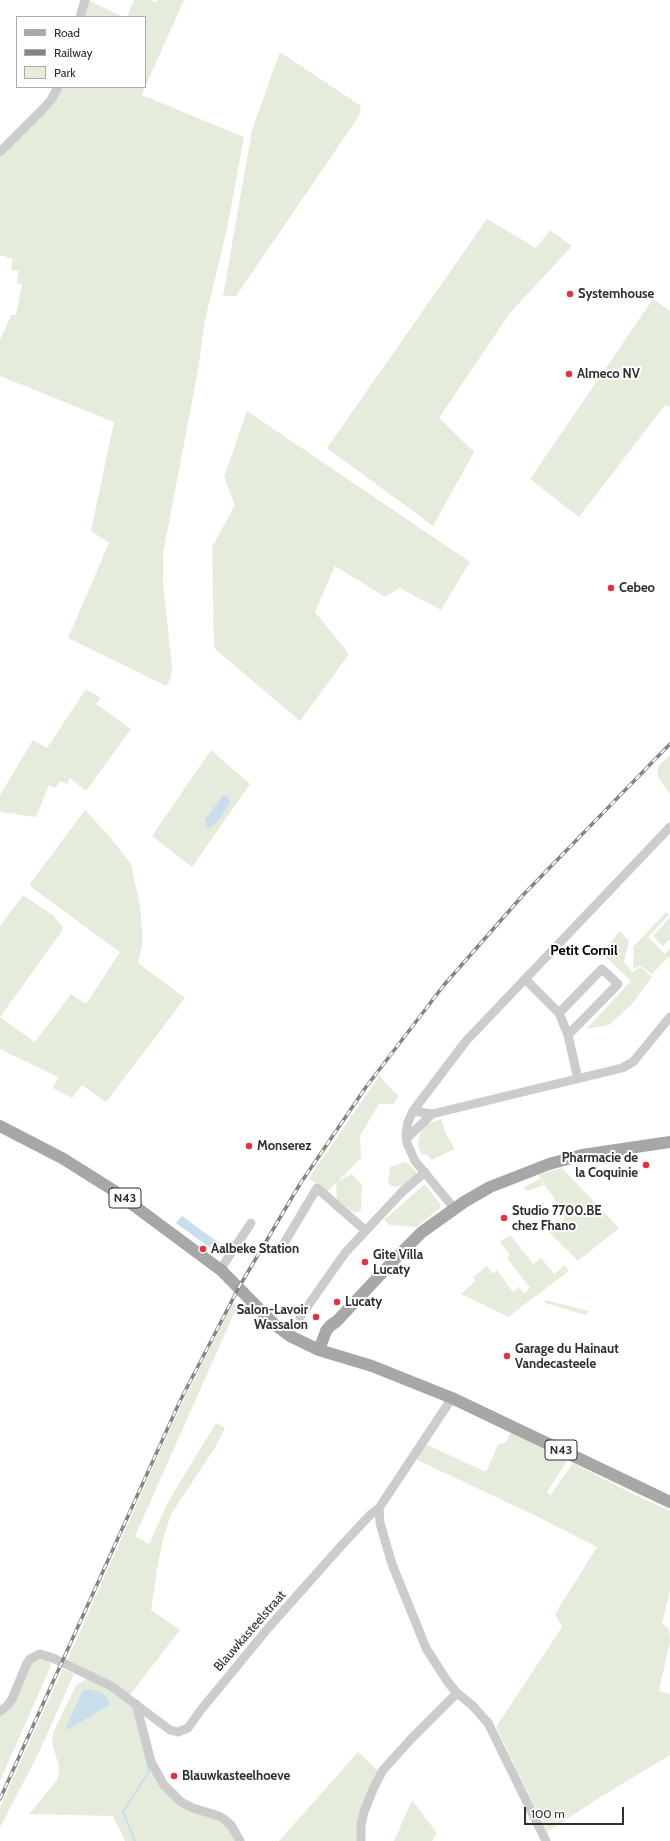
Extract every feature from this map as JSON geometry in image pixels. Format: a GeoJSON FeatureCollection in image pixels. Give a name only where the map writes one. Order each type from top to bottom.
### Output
{"type":"FeatureCollection","features":[{"type":"Feature","properties":{"kind":"main road","name":"N43"},"geometry":{"type":"LineString","coordinates":[[0,1126],[62,1158],[113,1190],[220,1270],[239,1287],[275,1325],[290,1336],[323,1351],[372,1366],[452,1398],[670,1502]]}},
{"type":"Feature","properties":{"kind":"main road"},"geometry":{"type":"LineString","coordinates":[[323,1351],[326,1331],[422,1232],[454,1208],[490,1187],[549,1164],[582,1155],[670,1142]]}},
{"type":"Feature","properties":{"kind":"street"},"geometry":{"type":"LineString","coordinates":[[80,16],[85,0]]}},
{"type":"Feature","properties":{"kind":"street"},"geometry":{"type":"LineString","coordinates":[[0,152],[43,109],[51,100],[57,88]]}},
{"type":"Feature","properties":{"kind":"street"},"geometry":{"type":"LineString","coordinates":[[454,1208],[410,1152],[407,1138],[408,1122],[413,1111],[466,1041],[670,828]]}},
{"type":"Feature","properties":{"kind":"street"},"geometry":{"type":"LineString","coordinates":[[559,1013],[602,969],[618,984],[568,1035]]}},
{"type":"Feature","properties":{"kind":"street"},"geometry":{"type":"LineString","coordinates":[[525,979],[559,1013],[568,1035],[578,1079]]}},
{"type":"Feature","properties":{"kind":"street"},"geometry":{"type":"LineString","coordinates":[[413,1111],[432,1114],[622,1068],[633,1062],[670,1017]]}},
{"type":"Feature","properties":{"kind":"street"},"geometry":{"type":"LineString","coordinates":[[407,1138],[432,1114]]}},
{"type":"Feature","properties":{"kind":"street"},"geometry":{"type":"LineString","coordinates":[[300,1317],[340,1258],[365,1230],[425,1172]]}},
{"type":"Feature","properties":{"kind":"street"},"geometry":{"type":"LineString","coordinates":[[280,1250],[317,1188],[365,1230]]}},
{"type":"Feature","properties":{"kind":"street"},"geometry":{"type":"LineString","coordinates":[[220,1270],[250,1223]]}},
{"type":"Feature","properties":{"kind":"street","name":"Blauwkasteelstraat"},"geometry":{"type":"LineString","coordinates":[[0,1711],[7,1706],[12,1699],[27,1663],[30,1659],[40,1654],[53,1658],[111,1686],[170,1730],[178,1732],[188,1728],[269,1627],[356,1530],[379,1508],[452,1398]]}},
{"type":"Feature","properties":{"kind":"street"},"geometry":{"type":"LineString","coordinates":[[379,1508],[380,1523],[386,1544],[418,1633],[436,1666],[457,1693],[472,1705],[488,1723],[546,1841]]}},
{"type":"Feature","properties":{"kind":"street"},"geometry":{"type":"LineString","coordinates":[[361,1841],[361,1825],[364,1812],[383,1770],[412,1738],[457,1693]]}},
{"type":"Feature","properties":{"kind":"street"},"geometry":{"type":"LineString","coordinates":[[136,1704],[150,1762],[164,1785],[180,1802],[224,1819],[231,1825],[240,1841]]}},
{"type":"Feature","properties":{"kind":"green space"},"geometry":{"type":"Polygon","coordinates":[[[88,0],[121,16],[84,16],[88,0]]]}},
{"type":"Feature","properties":{"kind":"green space"},"geometry":{"type":"Polygon","coordinates":[[[134,0],[151,0],[156,2],[157,0],[184,0],[146,85],[146,16],[127,16],[134,0]]]}},
{"type":"Feature","properties":{"kind":"green space"},"geometry":{"type":"Polygon","coordinates":[[[280,52],[361,106],[359,116],[236,296],[223,296],[252,130],[280,52]]]}},
{"type":"Feature","properties":{"kind":"green space"},"geometry":{"type":"Polygon","coordinates":[[[61,88],[145,88],[142,95],[244,137],[227,229],[205,320],[198,370],[163,554],[163,582],[172,668],[171,678],[166,686],[68,638],[109,543],[91,531],[114,422],[0,376],[0,340],[11,315],[16,315],[22,284],[17,283],[19,271],[11,270],[13,259],[0,255],[0,156],[61,88]]]}},
{"type":"Feature","properties":{"kind":"green space"},"geometry":{"type":"Polygon","coordinates":[[[487,219],[536,248],[550,230],[572,246],[510,313],[439,418],[474,452],[433,526],[327,448],[487,219]]]}},
{"type":"Feature","properties":{"kind":"green space"},"geometry":{"type":"Polygon","coordinates":[[[653,299],[670,311],[670,407],[665,405],[579,517],[530,479],[653,299]]]}},
{"type":"Feature","properties":{"kind":"green space"},"geometry":{"type":"Polygon","coordinates":[[[247,411],[470,562],[441,610],[400,588],[385,597],[335,566],[315,612],[349,654],[300,721],[214,648],[212,547],[235,505],[224,477],[247,411]]]}},
{"type":"Feature","properties":{"kind":"green space"},"geometry":{"type":"Polygon","coordinates":[[[86,689],[101,698],[96,704],[131,729],[86,791],[70,778],[67,784],[60,781],[56,788],[49,785],[36,817],[0,812],[0,795],[33,740],[47,748],[86,689]]]}},
{"type":"Feature","properties":{"kind":"green space"},"geometry":{"type":"Polygon","coordinates":[[[211,750],[250,784],[192,867],[152,836],[211,750]],[[229,798],[205,823],[206,825],[210,828],[231,802],[229,798]]]}},
{"type":"Feature","properties":{"kind":"green space"},"geometry":{"type":"Polygon","coordinates":[[[670,755],[670,794],[658,777],[658,766],[670,755]]]}},
{"type":"Feature","properties":{"kind":"green space"},"geometry":{"type":"Polygon","coordinates":[[[85,810],[110,837],[131,864],[140,905],[142,929],[142,946],[138,963],[185,998],[106,1102],[82,1085],[72,1098],[53,1088],[58,1077],[0,1049],[0,1017],[35,1042],[71,994],[86,1004],[120,952],[31,887],[30,884],[85,810]]]}},
{"type":"Feature","properties":{"kind":"green space"},"geometry":{"type":"Polygon","coordinates":[[[23,895],[54,916],[63,927],[62,931],[0,1017],[0,926],[23,895]]]}},
{"type":"Feature","properties":{"kind":"green space"},"geometry":{"type":"Polygon","coordinates":[[[666,912],[669,915],[648,937],[665,954],[670,948],[670,959],[668,957],[652,974],[641,966],[633,969],[634,946],[666,912]]]}},
{"type":"Feature","properties":{"kind":"green space"},"geometry":{"type":"Polygon","coordinates":[[[670,917],[670,939],[663,946],[653,936],[670,917]]]}},
{"type":"Feature","properties":{"kind":"green space"},"geometry":{"type":"Polygon","coordinates":[[[620,931],[629,941],[624,962],[632,972],[641,967],[652,977],[632,1004],[609,1025],[586,1029],[631,981],[601,953],[620,931]]]}},
{"type":"Feature","properties":{"kind":"green space"},"geometry":{"type":"Polygon","coordinates":[[[380,1075],[384,1082],[399,1096],[394,1104],[379,1104],[360,1136],[361,1158],[338,1181],[352,1174],[362,1185],[361,1210],[355,1213],[337,1200],[336,1183],[327,1192],[309,1178],[380,1075]]]}},
{"type":"Feature","properties":{"kind":"green space"},"geometry":{"type":"Polygon","coordinates":[[[442,1119],[445,1132],[455,1149],[432,1160],[427,1155],[421,1154],[418,1144],[420,1133],[427,1124],[442,1119]]]}},
{"type":"Feature","properties":{"kind":"green space"},"geometry":{"type":"Polygon","coordinates":[[[404,1162],[408,1163],[416,1172],[416,1175],[406,1187],[392,1186],[389,1184],[388,1180],[390,1167],[404,1162]]]}},
{"type":"Feature","properties":{"kind":"green space"},"geometry":{"type":"Polygon","coordinates":[[[562,1168],[619,1228],[583,1257],[580,1254],[582,1257],[578,1261],[543,1226],[547,1221],[554,1228],[561,1225],[565,1218],[561,1208],[538,1175],[562,1168]]]}},
{"type":"Feature","properties":{"kind":"green space"},"geometry":{"type":"Polygon","coordinates":[[[540,1179],[544,1185],[527,1191],[524,1187],[540,1179]]]}},
{"type":"Feature","properties":{"kind":"green space"},"geometry":{"type":"Polygon","coordinates":[[[425,1184],[440,1204],[440,1208],[416,1227],[390,1225],[384,1220],[425,1184]]]}},
{"type":"Feature","properties":{"kind":"green space"},"geometry":{"type":"Polygon","coordinates":[[[510,1235],[533,1264],[541,1258],[554,1274],[565,1265],[569,1271],[508,1317],[461,1294],[475,1281],[473,1277],[487,1266],[493,1274],[497,1270],[513,1292],[519,1287],[524,1293],[530,1288],[507,1258],[510,1255],[500,1242],[510,1235]]]}},
{"type":"Feature","properties":{"kind":"green space"},"geometry":{"type":"Polygon","coordinates":[[[545,1300],[589,1311],[586,1315],[545,1303],[545,1300]]]}},
{"type":"Feature","properties":{"kind":"green space"},"geometry":{"type":"Polygon","coordinates":[[[234,1301],[236,1309],[135,1536],[149,1544],[168,1502],[216,1423],[225,1428],[216,1446],[171,1514],[164,1536],[158,1563],[151,1610],[180,1630],[129,1696],[66,1663],[181,1405],[234,1301]]]}},
{"type":"Feature","properties":{"kind":"green space"},"geometry":{"type":"Polygon","coordinates":[[[511,1431],[568,1459],[547,1492],[550,1496],[573,1463],[670,1511],[670,1590],[662,1624],[669,1629],[670,1642],[659,1691],[670,1694],[670,1755],[547,1832],[496,1727],[562,1627],[555,1614],[597,1547],[532,1514],[415,1459],[425,1444],[486,1472],[498,1445],[506,1442],[511,1431]]]}},
{"type":"Feature","properties":{"kind":"green space"},"geometry":{"type":"Polygon","coordinates":[[[40,1657],[53,1661],[0,1781],[0,1712],[27,1665],[40,1657]]]}},
{"type":"Feature","properties":{"kind":"green space"},"geometry":{"type":"Polygon","coordinates":[[[63,1669],[74,1674],[40,1750],[0,1828],[0,1807],[63,1669]]]}},
{"type":"Feature","properties":{"kind":"green space"},"geometry":{"type":"Polygon","coordinates":[[[86,1679],[94,1680],[133,1704],[165,1790],[225,1821],[238,1841],[125,1841],[113,1816],[29,1814],[58,1779],[59,1767],[52,1742],[53,1733],[76,1685],[86,1679]],[[82,1691],[65,1729],[69,1729],[110,1705],[82,1691]]]}},
{"type":"Feature","properties":{"kind":"green space"},"geometry":{"type":"Polygon","coordinates":[[[358,1752],[380,1772],[358,1841],[279,1841],[358,1752]]]}},
{"type":"Feature","properties":{"kind":"green space"},"geometry":{"type":"Polygon","coordinates":[[[412,1800],[437,1833],[432,1841],[394,1841],[412,1800]]]}},
{"type":"Feature","properties":{"kind":"water"},"geometry":{"type":"Polygon","coordinates":[[[223,795],[229,798],[231,802],[218,821],[210,828],[206,826],[205,820],[223,795]]]}},
{"type":"Feature","properties":{"kind":"water"},"geometry":{"type":"Polygon","coordinates":[[[182,1216],[219,1243],[213,1250],[176,1223],[182,1216]]]}},
{"type":"Feature","properties":{"kind":"water"},"geometry":{"type":"Polygon","coordinates":[[[89,1689],[100,1692],[107,1697],[110,1705],[69,1729],[65,1729],[82,1691],[89,1689]]]}},
{"type":"Feature","properties":{"kind":"waterway"},"geometry":{"type":"LineString","coordinates":[[135,1841],[123,1812],[149,1771],[147,1763]]}},
{"type":"Feature","properties":{"kind":"railway"},"geometry":{"type":"LineString","coordinates":[[0,1799],[180,1401],[239,1287],[300,1184],[366,1087],[444,985],[524,894],[670,744]]}},
{"type":"Feature","properties":{"kind":"place","name":"Systemhouse"},"geometry":{"type":"Point","coordinates":[570,294]}},
{"type":"Feature","properties":{"kind":"place","name":"Almeco NV"},"geometry":{"type":"Point","coordinates":[569,374]}},
{"type":"Feature","properties":{"kind":"place","name":"Cebeo"},"geometry":{"type":"Point","coordinates":[611,588]}},
{"type":"Feature","properties":{"kind":"place","name":"Monserez"},"geometry":{"type":"Point","coordinates":[249,1146]}},
{"type":"Feature","properties":{"kind":"place","name":"Pharmacie de la Coquinie"},"geometry":{"type":"Point","coordinates":[646,1165]}},
{"type":"Feature","properties":{"kind":"place","name":"Studio 7700.BE chez Fhano"},"geometry":{"type":"Point","coordinates":[504,1218]}},
{"type":"Feature","properties":{"kind":"place","name":"Aalbeke Station"},"geometry":{"type":"Point","coordinates":[203,1249]}},
{"type":"Feature","properties":{"kind":"place","name":"Gite Villa Lucaty"},"geometry":{"type":"Point","coordinates":[365,1262]}},
{"type":"Feature","properties":{"kind":"place","name":"Lucaty"},"geometry":{"type":"Point","coordinates":[337,1302]}},
{"type":"Feature","properties":{"kind":"place","name":"Salon-Lavoir Wassalon"},"geometry":{"type":"Point","coordinates":[316,1317]}},
{"type":"Feature","properties":{"kind":"place","name":"Garage du Hainaut Vandecasteele"},"geometry":{"type":"Point","coordinates":[507,1356]}},
{"type":"Feature","properties":{"kind":"place","name":"Blauwkasteelhoeve"},"geometry":{"type":"Point","coordinates":[174,1776]}},
{"type":"Feature","properties":{"kind":"district","name":"Petit Cornil"},"geometry":{"type":"Point","coordinates":[584,951]}}]}
